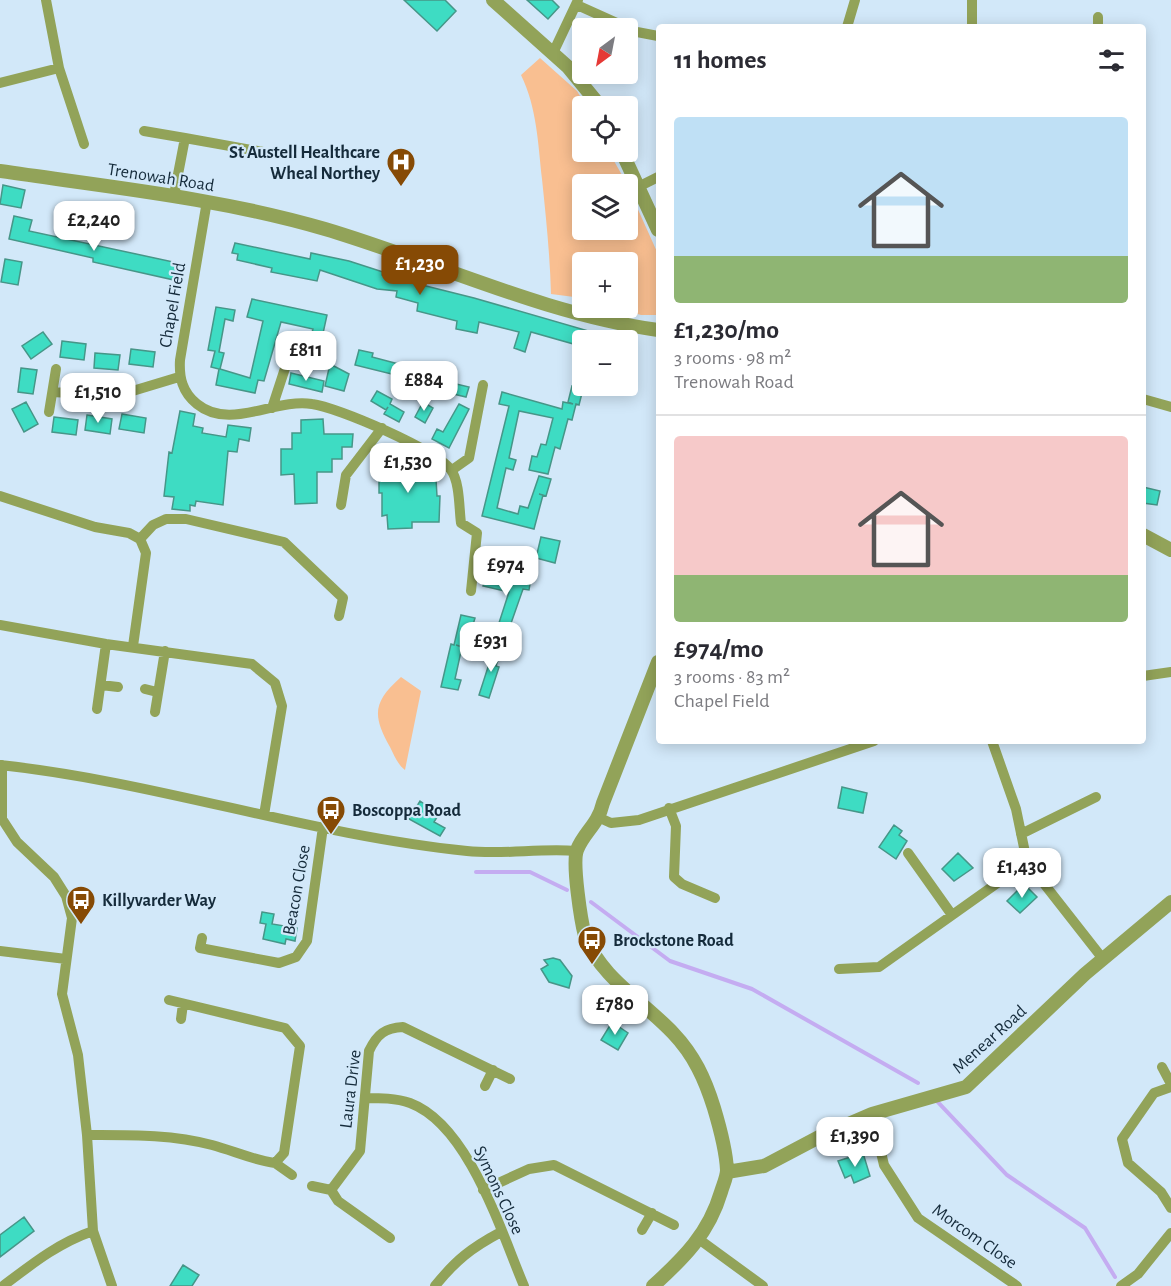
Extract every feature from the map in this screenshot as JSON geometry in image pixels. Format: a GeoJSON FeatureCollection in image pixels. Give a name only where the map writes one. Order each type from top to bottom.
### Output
{"type":"FeatureCollection","features":[{"type":"Feature","properties":{"kind":"street"},"geometry":{"type":"LineString","coordinates":[[46,0],[59,68],[84,144]]}},
{"type":"Feature","properties":{"kind":"street"},"geometry":{"type":"LineString","coordinates":[[493,0],[553,53],[592,96]]}},
{"type":"Feature","properties":{"kind":"street"},"geometry":{"type":"LineString","coordinates":[[848,24],[855,0]]}},
{"type":"Feature","properties":{"kind":"street"},"geometry":{"type":"LineString","coordinates":[[972,0],[972,24]]}},
{"type":"Feature","properties":{"kind":"street"},"geometry":{"type":"LineString","coordinates":[[553,53],[578,3],[637,32],[656,36]]}},
{"type":"Feature","properties":{"kind":"street"},"geometry":{"type":"LineString","coordinates":[[0,83],[59,68]]}},
{"type":"Feature","properties":{"kind":"street"},"geometry":{"type":"LineString","coordinates":[[144,131],[263,152]]}},
{"type":"Feature","properties":{"kind":"street"},"geometry":{"type":"LineString","coordinates":[[174,195],[185,138]]}},
{"type":"Feature","properties":{"kind":"street","name":"Trenowah Road"},"geometry":{"type":"LineString","coordinates":[[0,171],[174,195],[329,230],[548,305],[656,330]]}},
{"type":"Feature","properties":{"kind":"street"},"geometry":{"type":"LineString","coordinates":[[656,178],[638,187],[656,226]]}},
{"type":"Feature","properties":{"kind":"street","name":"Chapel Field"},"geometry":{"type":"LineString","coordinates":[[179,377],[207,201]]}},
{"type":"Feature","properties":{"kind":"street"},"geometry":{"type":"LineString","coordinates":[[272,408],[291,350]]}},
{"type":"Feature","properties":{"kind":"street"},"geometry":{"type":"LineString","coordinates":[[49,412],[56,369]]}},
{"type":"Feature","properties":{"kind":"street"},"geometry":{"type":"LineString","coordinates":[[53,392],[115,394],[179,377],[188,397],[204,410],[232,415],[311,404],[382,428],[439,459],[452,470],[461,523],[477,533],[471,591]]}},
{"type":"Feature","properties":{"kind":"street"},"geometry":{"type":"LineString","coordinates":[[452,470],[469,458],[483,385]]}},
{"type":"Feature","properties":{"kind":"street"},"geometry":{"type":"LineString","coordinates":[[1146,400],[1171,407]]}},
{"type":"Feature","properties":{"kind":"street"},"geometry":{"type":"LineString","coordinates":[[341,505],[346,475],[382,428]]}},
{"type":"Feature","properties":{"kind":"street"},"geometry":{"type":"LineString","coordinates":[[1,501],[95,527],[129,533],[140,538],[146,553],[145,572],[133,646]]}},
{"type":"Feature","properties":{"kind":"street"},"geometry":{"type":"LineString","coordinates":[[140,538],[153,525],[166,519],[186,519],[284,543],[343,598],[339,616]]}},
{"type":"Feature","properties":{"kind":"street"},"geometry":{"type":"LineString","coordinates":[[1146,538],[1171,550]]}},
{"type":"Feature","properties":{"kind":"street"},"geometry":{"type":"LineString","coordinates":[[0,625],[106,644],[252,664],[275,683],[282,706],[264,815]]}},
{"type":"Feature","properties":{"kind":"street"},"geometry":{"type":"LineString","coordinates":[[97,709],[106,644]]}},
{"type":"Feature","properties":{"kind":"street"},"geometry":{"type":"LineString","coordinates":[[155,712],[165,651]]}},
{"type":"Feature","properties":{"kind":"street"},"geometry":{"type":"LineString","coordinates":[[653,1286],[686,1257],[700,1240],[716,1210],[727,1172],[721,1131],[705,1080],[693,1058],[674,1034],[611,976],[592,951],[579,910],[576,851],[600,818],[603,803],[656,667]]}},
{"type":"Feature","properties":{"kind":"street"},"geometry":{"type":"LineString","coordinates":[[1146,676],[1171,672]]}},
{"type":"Feature","properties":{"kind":"street"},"geometry":{"type":"LineString","coordinates":[[102,684],[118,687]]}},
{"type":"Feature","properties":{"kind":"street"},"geometry":{"type":"LineString","coordinates":[[145,689],[158,693]]}},
{"type":"Feature","properties":{"kind":"street"},"geometry":{"type":"LineString","coordinates":[[600,818],[611,823],[622,824],[855,744]]}},
{"type":"Feature","properties":{"kind":"street"},"geometry":{"type":"LineString","coordinates":[[993,744],[1016,809],[1027,862],[1103,959]]}},
{"type":"Feature","properties":{"kind":"street"},"geometry":{"type":"LineString","coordinates":[[112,1286],[93,1231],[87,1135],[78,1055],[62,994],[72,918],[66,896],[54,877],[5,835],[0,805],[1,765],[135,785],[323,827],[469,851],[576,851]]}},
{"type":"Feature","properties":{"kind":"street"},"geometry":{"type":"LineString","coordinates":[[1021,834],[1096,797]]}},
{"type":"Feature","properties":{"kind":"street"},"geometry":{"type":"LineString","coordinates":[[669,808],[676,826],[674,877],[682,884],[715,898]]}},
{"type":"Feature","properties":{"kind":"street","name":"Beacon Close"},"geometry":{"type":"LineString","coordinates":[[202,938],[200,948],[262,961],[279,963],[296,957],[306,940],[323,827]]}},
{"type":"Feature","properties":{"kind":"street"},"geometry":{"type":"LineString","coordinates":[[908,853],[952,915]]}},
{"type":"Feature","properties":{"kind":"street"},"geometry":{"type":"LineString","coordinates":[[839,969],[879,967],[1027,862]]}},
{"type":"Feature","properties":{"kind":"street","name":"Menear Road"},"geometry":{"type":"LineString","coordinates":[[727,1172],[764,1166],[821,1136],[872,1114],[966,1087],[1103,959],[1171,902]]}},
{"type":"Feature","properties":{"kind":"street"},"geometry":{"type":"LineString","coordinates":[[0,951],[66,959]]}},
{"type":"Feature","properties":{"kind":"street"},"geometry":{"type":"LineString","coordinates":[[169,1000],[285,1028],[300,1046],[284,1153],[275,1163]]}},
{"type":"Feature","properties":{"kind":"street"},"geometry":{"type":"LineString","coordinates":[[181,1019],[183,1004]]}},
{"type":"Feature","properties":{"kind":"street","name":"Laura Drive"},"geometry":{"type":"LineString","coordinates":[[331,1190],[360,1151],[369,1051],[375,1039],[388,1028],[403,1027],[510,1079]]}},
{"type":"Feature","properties":{"kind":"street"},"geometry":{"type":"LineString","coordinates":[[1162,1067],[1171,1086],[1154,1093],[1122,1139],[1128,1163],[1161,1192],[1171,1208]]}},
{"type":"Feature","properties":{"kind":"street"},"geometry":{"type":"LineString","coordinates":[[485,1086],[493,1070]]}},
{"type":"Feature","properties":{"kind":"street","name":"Symons Close"},"geometry":{"type":"LineString","coordinates":[[365,1098],[386,1098],[411,1103],[440,1123],[464,1149],[524,1286]]}},
{"type":"Feature","properties":{"kind":"street","name":"Morcom Close"},"geometry":{"type":"LineString","coordinates":[[872,1114],[884,1165],[918,1218],[1017,1286]]}},
{"type":"Feature","properties":{"kind":"street"},"geometry":{"type":"LineString","coordinates":[[87,1135],[138,1135],[211,1144],[259,1161],[275,1163],[292,1175]]}},
{"type":"Feature","properties":{"kind":"street"},"geometry":{"type":"LineString","coordinates":[[483,1190],[530,1169],[554,1166],[674,1225]]}},
{"type":"Feature","properties":{"kind":"street"},"geometry":{"type":"LineString","coordinates":[[312,1186],[331,1190],[338,1200],[390,1238]]}},
{"type":"Feature","properties":{"kind":"street"},"geometry":{"type":"LineString","coordinates":[[642,1230],[652,1213]]}},
{"type":"Feature","properties":{"kind":"street"},"geometry":{"type":"LineString","coordinates":[[3,1286],[47,1253],[72,1238],[93,1231]]}},
{"type":"Feature","properties":{"kind":"street"},"geometry":{"type":"LineString","coordinates":[[435,1286],[457,1259],[474,1246],[501,1232]]}},
{"type":"Feature","properties":{"kind":"street"},"geometry":{"type":"LineString","coordinates":[[1121,1286],[1138,1274],[1171,1233]]}},
{"type":"Feature","properties":{"kind":"street"},"geometry":{"type":"LineString","coordinates":[[700,1240],[763,1286]]}},
{"type":"Feature","properties":{"kind":"shaded area"},"geometry":{"type":"Polygon","coordinates":[[[540,58],[580,96],[572,96],[572,162],[615,162],[621,174],[572,174],[572,240],[638,240],[638,209],[656,250],[656,315],[638,314],[638,252],[572,252],[572,297],[551,294],[548,236],[538,139],[534,113],[521,75],[540,58]]]}},
{"type":"Feature","properties":{"kind":"shaded area"},"geometry":{"type":"Polygon","coordinates":[[[401,677],[421,691],[405,770],[384,736],[378,717],[380,702],[401,677]]]}},
{"type":"Feature","properties":{"kind":"building"},"geometry":{"type":"Polygon","coordinates":[[[404,0],[445,0],[456,11],[437,31],[404,0]]]}},
{"type":"Feature","properties":{"kind":"building"},"geometry":{"type":"Polygon","coordinates":[[[527,0],[552,0],[559,7],[548,19],[527,0]]]}},
{"type":"Feature","properties":{"kind":"building"},"geometry":{"type":"Polygon","coordinates":[[[3,185],[25,190],[21,208],[0,204],[3,185]]]}},
{"type":"Feature","properties":{"kind":"building"},"geometry":{"type":"Polygon","coordinates":[[[14,216],[32,220],[29,231],[178,263],[174,280],[93,262],[93,258],[9,239],[14,216]]]}},
{"type":"Feature","properties":{"kind":"building"},"geometry":{"type":"Polygon","coordinates":[[[235,243],[310,259],[311,253],[349,261],[383,272],[382,275],[474,298],[585,330],[572,330],[572,344],[531,332],[525,352],[514,348],[519,332],[479,322],[477,333],[456,329],[457,321],[417,311],[418,303],[396,297],[397,291],[377,289],[320,270],[317,281],[271,272],[272,268],[237,260],[238,254],[232,253],[235,243]]]}},
{"type":"Feature","properties":{"kind":"building"},"geometry":{"type":"Polygon","coordinates":[[[5,259],[22,262],[18,285],[1,282],[5,259]]]}},
{"type":"Feature","properties":{"kind":"building"},"geometry":{"type":"Polygon","coordinates":[[[252,299],[327,315],[322,338],[311,336],[313,329],[281,322],[264,381],[258,380],[255,393],[216,385],[219,369],[211,367],[215,351],[208,350],[216,307],[235,310],[233,321],[225,319],[219,352],[224,353],[220,369],[250,378],[263,321],[247,317],[252,299]]]}},
{"type":"Feature","properties":{"kind":"building"},"geometry":{"type":"Polygon","coordinates":[[[43,332],[52,344],[31,359],[22,346],[43,332]]]}},
{"type":"Feature","properties":{"kind":"building"},"geometry":{"type":"Polygon","coordinates":[[[62,341],[86,344],[84,360],[60,357],[62,341]]]}},
{"type":"Feature","properties":{"kind":"building"},"geometry":{"type":"Polygon","coordinates":[[[131,349],[155,352],[153,367],[129,364],[131,349]]]}},
{"type":"Feature","properties":{"kind":"building"},"geometry":{"type":"Polygon","coordinates":[[[359,350],[373,353],[372,357],[410,367],[411,363],[454,374],[452,383],[469,387],[466,397],[449,393],[451,385],[420,377],[418,384],[407,382],[408,378],[355,365],[359,350]]]}},
{"type":"Feature","properties":{"kind":"building"},"geometry":{"type":"Polygon","coordinates":[[[95,353],[120,355],[118,370],[94,368],[95,353]]]}},
{"type":"Feature","properties":{"kind":"building"},"geometry":{"type":"Polygon","coordinates":[[[330,364],[349,374],[344,391],[325,386],[330,364]]]}},
{"type":"Feature","properties":{"kind":"building"},"geometry":{"type":"Polygon","coordinates":[[[21,368],[37,370],[33,394],[18,392],[21,368]]]}},
{"type":"Feature","properties":{"kind":"building"},"geometry":{"type":"Polygon","coordinates":[[[291,373],[324,381],[322,392],[289,384],[291,373]]]}},
{"type":"Feature","properties":{"kind":"building"},"geometry":{"type":"Polygon","coordinates":[[[572,386],[572,396],[581,396],[579,405],[576,404],[572,420],[568,419],[560,449],[555,447],[548,474],[529,470],[532,456],[537,457],[541,444],[546,445],[553,418],[519,411],[509,458],[516,460],[513,470],[506,468],[497,508],[518,514],[520,506],[528,508],[539,476],[551,479],[546,496],[543,495],[534,529],[482,516],[509,406],[499,404],[502,392],[562,409],[563,402],[573,404],[568,402],[572,386]]]}},
{"type":"Feature","properties":{"kind":"building"},"geometry":{"type":"Polygon","coordinates":[[[377,391],[392,399],[390,404],[404,412],[399,422],[384,414],[388,407],[386,410],[371,401],[377,391]]]}},
{"type":"Feature","properties":{"kind":"building"},"geometry":{"type":"Polygon","coordinates":[[[26,402],[38,424],[24,432],[12,409],[26,402]]]}},
{"type":"Feature","properties":{"kind":"building"},"geometry":{"type":"Polygon","coordinates":[[[423,402],[433,408],[425,423],[415,417],[423,402]]]}},
{"type":"Feature","properties":{"kind":"building"},"geometry":{"type":"Polygon","coordinates":[[[459,404],[469,409],[449,448],[432,439],[437,429],[443,432],[459,404]]]}},
{"type":"Feature","properties":{"kind":"building"},"geometry":{"type":"Polygon","coordinates":[[[180,411],[195,414],[193,426],[203,428],[202,433],[226,437],[228,425],[251,428],[249,441],[239,439],[237,452],[228,451],[223,505],[196,501],[195,506],[190,505],[190,511],[172,509],[174,497],[164,496],[169,452],[172,453],[180,411]]]}},
{"type":"Feature","properties":{"kind":"building"},"geometry":{"type":"Polygon","coordinates":[[[122,414],[146,418],[144,433],[119,429],[122,414]]]}},
{"type":"Feature","properties":{"kind":"building"},"geometry":{"type":"Polygon","coordinates":[[[87,415],[112,419],[110,434],[85,430],[87,415]]]}},
{"type":"Feature","properties":{"kind":"building"},"geometry":{"type":"Polygon","coordinates":[[[54,417],[78,420],[76,435],[52,432],[54,417]]]}},
{"type":"Feature","properties":{"kind":"building"},"geometry":{"type":"Polygon","coordinates":[[[323,419],[324,434],[353,434],[352,447],[342,447],[342,459],[332,459],[332,472],[317,472],[317,503],[295,504],[294,474],[281,475],[281,449],[292,449],[292,433],[301,433],[301,420],[323,419]]]}},
{"type":"Feature","properties":{"kind":"building"},"geometry":{"type":"Polygon","coordinates":[[[385,455],[407,455],[407,467],[429,466],[430,479],[436,479],[437,496],[440,496],[439,522],[412,522],[412,528],[388,529],[387,515],[382,516],[382,493],[379,493],[379,467],[385,467],[385,455]]]}},
{"type":"Feature","properties":{"kind":"building"},"geometry":{"type":"Polygon","coordinates":[[[1146,488],[1160,491],[1157,505],[1146,503],[1146,488]]]}},
{"type":"Feature","properties":{"kind":"building"},"geometry":{"type":"Polygon","coordinates":[[[541,537],[560,541],[555,563],[536,558],[541,537]]]}},
{"type":"Feature","properties":{"kind":"building"},"geometry":{"type":"Polygon","coordinates":[[[488,568],[531,578],[529,590],[523,589],[509,629],[499,626],[506,629],[501,644],[490,640],[495,625],[498,626],[509,592],[483,586],[488,568]]]}},
{"type":"Feature","properties":{"kind":"building"},"geometry":{"type":"Polygon","coordinates":[[[461,615],[475,618],[466,648],[456,645],[462,647],[455,679],[461,680],[458,690],[441,687],[451,644],[454,645],[461,615]]]}},
{"type":"Feature","properties":{"kind":"building"},"geometry":{"type":"Polygon","coordinates":[[[491,647],[501,650],[496,666],[499,667],[489,698],[479,695],[489,664],[491,664],[486,662],[491,647]]]}},
{"type":"Feature","properties":{"kind":"building"},"geometry":{"type":"Polygon","coordinates":[[[842,787],[867,793],[863,813],[838,808],[842,787]]]}},
{"type":"Feature","properties":{"kind":"building"},"geometry":{"type":"Polygon","coordinates":[[[420,801],[439,814],[434,822],[445,828],[440,836],[409,819],[420,801]]]}},
{"type":"Feature","properties":{"kind":"building"},"geometry":{"type":"Polygon","coordinates":[[[894,825],[902,831],[899,835],[907,841],[896,859],[879,847],[894,825]]]}},
{"type":"Feature","properties":{"kind":"building"},"geometry":{"type":"Polygon","coordinates":[[[958,853],[973,868],[954,881],[942,869],[958,853]]]}},
{"type":"Feature","properties":{"kind":"building"},"geometry":{"type":"Polygon","coordinates":[[[1024,884],[1037,897],[1020,913],[1007,901],[1024,884]]]}},
{"type":"Feature","properties":{"kind":"building"},"geometry":{"type":"Polygon","coordinates":[[[262,912],[274,914],[272,924],[297,928],[295,941],[286,939],[285,944],[263,939],[266,924],[260,923],[262,912]]]}},
{"type":"Feature","properties":{"kind":"building"},"geometry":{"type":"Polygon","coordinates":[[[553,958],[560,960],[572,976],[569,988],[549,982],[541,969],[548,965],[544,960],[553,958]]]}},
{"type":"Feature","properties":{"kind":"building"},"geometry":{"type":"Polygon","coordinates":[[[612,1022],[628,1033],[618,1050],[601,1040],[612,1022]]]}},
{"type":"Feature","properties":{"kind":"building"},"geometry":{"type":"Polygon","coordinates":[[[863,1153],[870,1176],[854,1183],[851,1175],[845,1178],[838,1161],[863,1153]]]}},
{"type":"Feature","properties":{"kind":"building"},"geometry":{"type":"Polygon","coordinates":[[[24,1217],[34,1231],[0,1257],[0,1235],[24,1217]]]}},
{"type":"Feature","properties":{"kind":"building"},"geometry":{"type":"Polygon","coordinates":[[[183,1265],[199,1275],[192,1286],[170,1286],[183,1265]]]}},
{"type":"Feature","properties":{"kind":"waterway"},"geometry":{"type":"LineString","coordinates":[[476,872],[530,872],[567,890]]}},
{"type":"Feature","properties":{"kind":"waterway"},"geometry":{"type":"LineString","coordinates":[[591,902],[670,961],[752,989],[918,1083]]}},
{"type":"Feature","properties":{"kind":"waterway"},"geometry":{"type":"LineString","coordinates":[[936,1100],[1007,1175],[1085,1228],[1115,1277]]}},
{"type":"Feature","properties":{"kind":"place","name":"St Austell Healthcare Wheal Northey"},"geometry":{"type":"Point","coordinates":[401,188]}},
{"type":"Feature","properties":{"kind":"place","name":"Boscoppa Road"},"geometry":{"type":"Point","coordinates":[331,836]}},
{"type":"Feature","properties":{"kind":"place","name":"Killyvarder Way"},"geometry":{"type":"Point","coordinates":[81,926]}},
{"type":"Feature","properties":{"kind":"place","name":"Brockstone Road"},"geometry":{"type":"Point","coordinates":[592,966]}}]}
